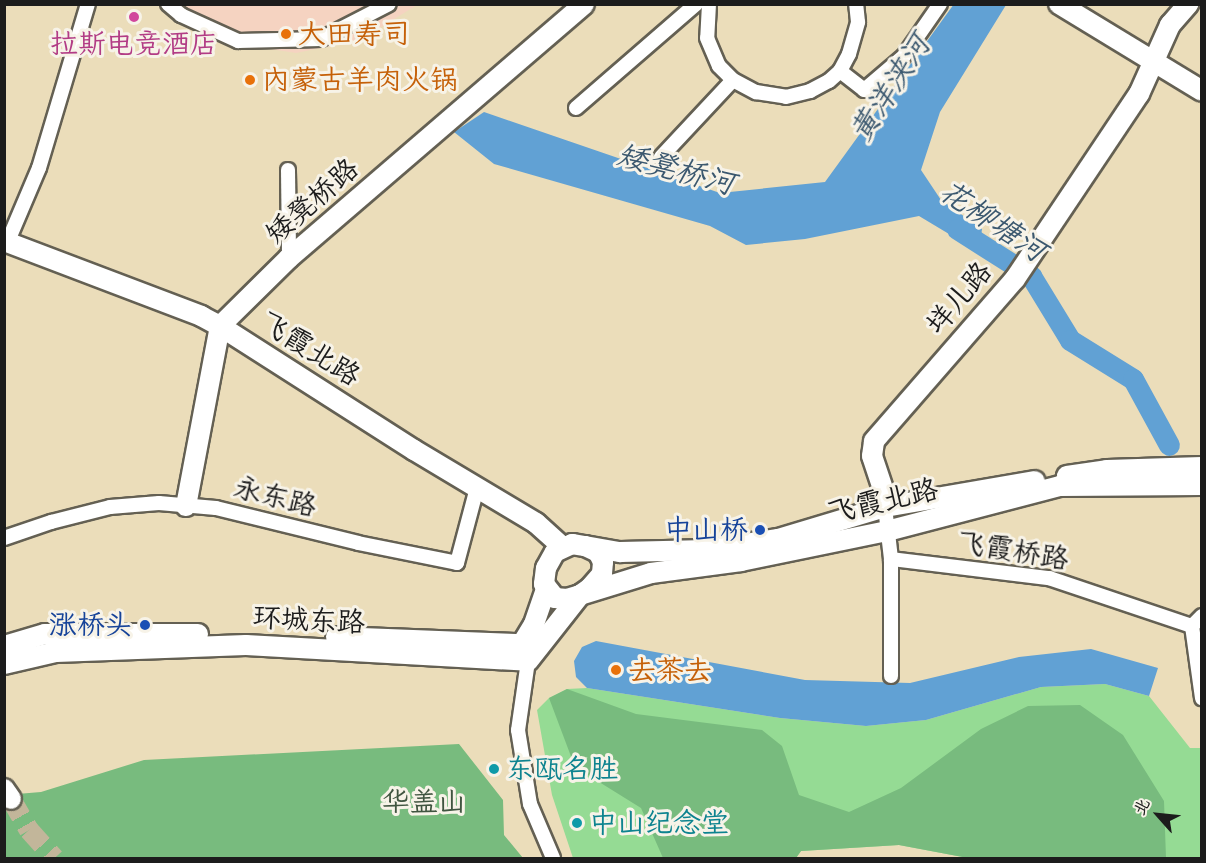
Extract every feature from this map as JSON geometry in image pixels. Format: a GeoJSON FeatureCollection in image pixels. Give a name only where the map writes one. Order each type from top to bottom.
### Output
{"type":"FeatureCollection","features":[{"type":"Feature","properties":{"kind":"main road","name":"矮凳桥路"},"geometry":{"type":"LineString","coordinates":[[220,326],[289,258],[584,4]]}},
{"type":"Feature","properties":{"kind":"main road"},"geometry":{"type":"LineString","coordinates":[[1059,4],[1202,91]]}},
{"type":"Feature","properties":{"kind":"main road","name":"垟儿路"},"geometry":{"type":"LineString","coordinates":[[885,507],[885,495],[872,456],[874,441],[1014,279],[1030,252],[1139,94],[1170,25],[1188,4]]}},
{"type":"Feature","properties":{"kind":"main road","name":"飞霞北路"},"geometry":{"type":"LineString","coordinates":[[6,241],[201,316],[220,326],[536,523],[563,547],[572,544],[620,552],[707,550],[778,539],[885,507],[1107,470],[1202,466]]}},
{"type":"Feature","properties":{"kind":"main road"},"geometry":{"type":"LineString","coordinates":[[186,506],[220,326]]}},
{"type":"Feature","properties":{"kind":"main road","name":"飞霞北路"},"geometry":{"type":"LineString","coordinates":[[546,590],[550,595],[561,599],[651,573],[741,561],[887,531],[1060,486],[1202,485]]}},
{"type":"Feature","properties":{"kind":"main road"},"geometry":{"type":"LineString","coordinates":[[525,652],[580,595],[599,579],[604,568],[598,552],[585,546]]}},
{"type":"Feature","properties":{"kind":"main road"},"geometry":{"type":"LineString","coordinates":[[525,652],[546,590],[546,568],[555,552],[563,547]]}},
{"type":"Feature","properties":{"kind":"main road","name":"环城东路"},"geometry":{"type":"LineString","coordinates":[[4,646],[45,634],[248,634],[525,652]]}},
{"type":"Feature","properties":{"kind":"main road","name":"环城东路"},"geometry":{"type":"LineString","coordinates":[[4,664],[56,652],[246,645],[525,652]]}},
{"type":"Feature","properties":{"kind":"street"},"geometry":{"type":"LineString","coordinates":[[6,241],[39,168],[88,4]]}},
{"type":"Feature","properties":{"kind":"street"},"geometry":{"type":"LineString","coordinates":[[168,4],[181,15],[238,41],[321,39],[389,4]]}},
{"type":"Feature","properties":{"kind":"street"},"geometry":{"type":"LineString","coordinates":[[576,108],[696,4]]}},
{"type":"Feature","properties":{"kind":"street"},"geometry":{"type":"LineString","coordinates":[[709,4],[707,38],[719,66],[733,80],[756,92],[786,97],[810,92],[829,81],[840,71],[849,54],[858,22],[856,4]]}},
{"type":"Feature","properties":{"kind":"street"},"geometry":{"type":"LineString","coordinates":[[840,71],[864,90],[904,56],[940,4]]}},
{"type":"Feature","properties":{"kind":"street"},"geometry":{"type":"LineString","coordinates":[[661,157],[733,80]]}},
{"type":"Feature","properties":{"kind":"street"},"geometry":{"type":"LineString","coordinates":[[288,170],[289,258]]}},
{"type":"Feature","properties":{"kind":"street","name":"永东路"},"geometry":{"type":"LineString","coordinates":[[4,538],[51,522],[110,507],[159,503],[216,508],[358,543],[457,563],[477,488]]}},
{"type":"Feature","properties":{"kind":"street"},"geometry":{"type":"LineString","coordinates":[[885,507],[891,559],[891,676]]}},
{"type":"Feature","properties":{"kind":"street","name":"飞霞桥路"},"geometry":{"type":"LineString","coordinates":[[891,559],[1049,578],[1197,621],[1202,698]]}},
{"type":"Feature","properties":{"kind":"street"},"geometry":{"type":"LineString","coordinates":[[525,652],[518,730],[530,804],[553,858]]}},
{"type":"Feature","properties":{"kind":"shaded area"},"geometry":{"type":"Polygon","coordinates":[[[169,5],[417,5],[360,40],[296,53],[232,43],[169,5]]]}},
{"type":"Feature","properties":{"kind":"green space"},"geometry":{"type":"Polygon","coordinates":[[[1105,684],[1149,696],[1190,748],[1201,748],[1201,858],[968,858],[899,845],[801,851],[796,858],[573,858],[552,795],[537,710],[549,698],[567,689],[587,688],[780,718],[866,726],[926,720],[1041,687],[1105,684]]]}},
{"type":"Feature","properties":{"kind":"green space"},"geometry":{"type":"Polygon","coordinates":[[[567,689],[636,714],[762,730],[782,746],[799,795],[849,812],[901,788],[981,729],[1028,706],[1080,705],[1123,735],[1164,801],[1166,858],[968,858],[899,845],[801,851],[796,858],[663,858],[641,808],[575,767],[549,698],[567,689]]]}},
{"type":"Feature","properties":{"kind":"green space","name":"华盖山"},"geometry":{"type":"Polygon","coordinates":[[[459,744],[503,800],[504,835],[523,858],[5,858],[5,795],[41,792],[144,760],[459,744]]]}},
{"type":"Feature","properties":{"kind":"water"},"geometry":{"type":"Polygon","coordinates":[[[954,4],[1006,5],[940,112],[921,170],[941,200],[982,229],[979,252],[919,216],[805,239],[746,245],[710,226],[494,164],[454,132],[484,112],[720,193],[825,182],[954,4]]]}},
{"type":"Feature","properties":{"kind":"water"},"geometry":{"type":"Polygon","coordinates":[[[596,641],[805,680],[910,683],[1019,657],[1091,649],[1158,668],[1149,696],[1105,684],[1041,687],[926,720],[866,726],[780,718],[587,688],[576,677],[574,661],[582,647],[596,641]]]}},
{"type":"Feature","properties":{"kind":"waterway","name":"花柳塘河"},"geometry":{"type":"LineString","coordinates":[[957,229],[1031,276],[1070,340],[1133,379],[1169,445]]}},
{"type":"Feature","properties":{"kind":"tunnel"},"geometry":{"type":"LineString","coordinates":[[11,799],[29,830],[54,858]]}},
{"type":"Feature","properties":{"kind":"place","name":"拉斯电竞酒店"},"geometry":{"type":"Point","coordinates":[134,17]}},
{"type":"Feature","properties":{"kind":"place","name":"大田寿司"},"geometry":{"type":"Point","coordinates":[286,34]}},
{"type":"Feature","properties":{"kind":"place","name":"内蒙古羊肉火锅"},"geometry":{"type":"Point","coordinates":[250,80]}},
{"type":"Feature","properties":{"kind":"place","name":"中山桥"},"geometry":{"type":"Point","coordinates":[760,530]}},
{"type":"Feature","properties":{"kind":"place","name":"涨桥头"},"geometry":{"type":"Point","coordinates":[145,625]}},
{"type":"Feature","properties":{"kind":"place","name":"去茶去"},"geometry":{"type":"Point","coordinates":[616,670]}},
{"type":"Feature","properties":{"kind":"place","name":"东瓯名胜"},"geometry":{"type":"Point","coordinates":[494,769]}},
{"type":"Feature","properties":{"kind":"place","name":"中山纪念堂"},"geometry":{"type":"Point","coordinates":[577,823]}},
{"type":"Feature","properties":{"kind":"water label","name":"黄洋浃河"},"geometry":{"type":"Point","coordinates":[890,88]}},
{"type":"Feature","properties":{"kind":"water label","name":"矮凳桥河"},"geometry":{"type":"Point","coordinates":[676,169]}}]}
